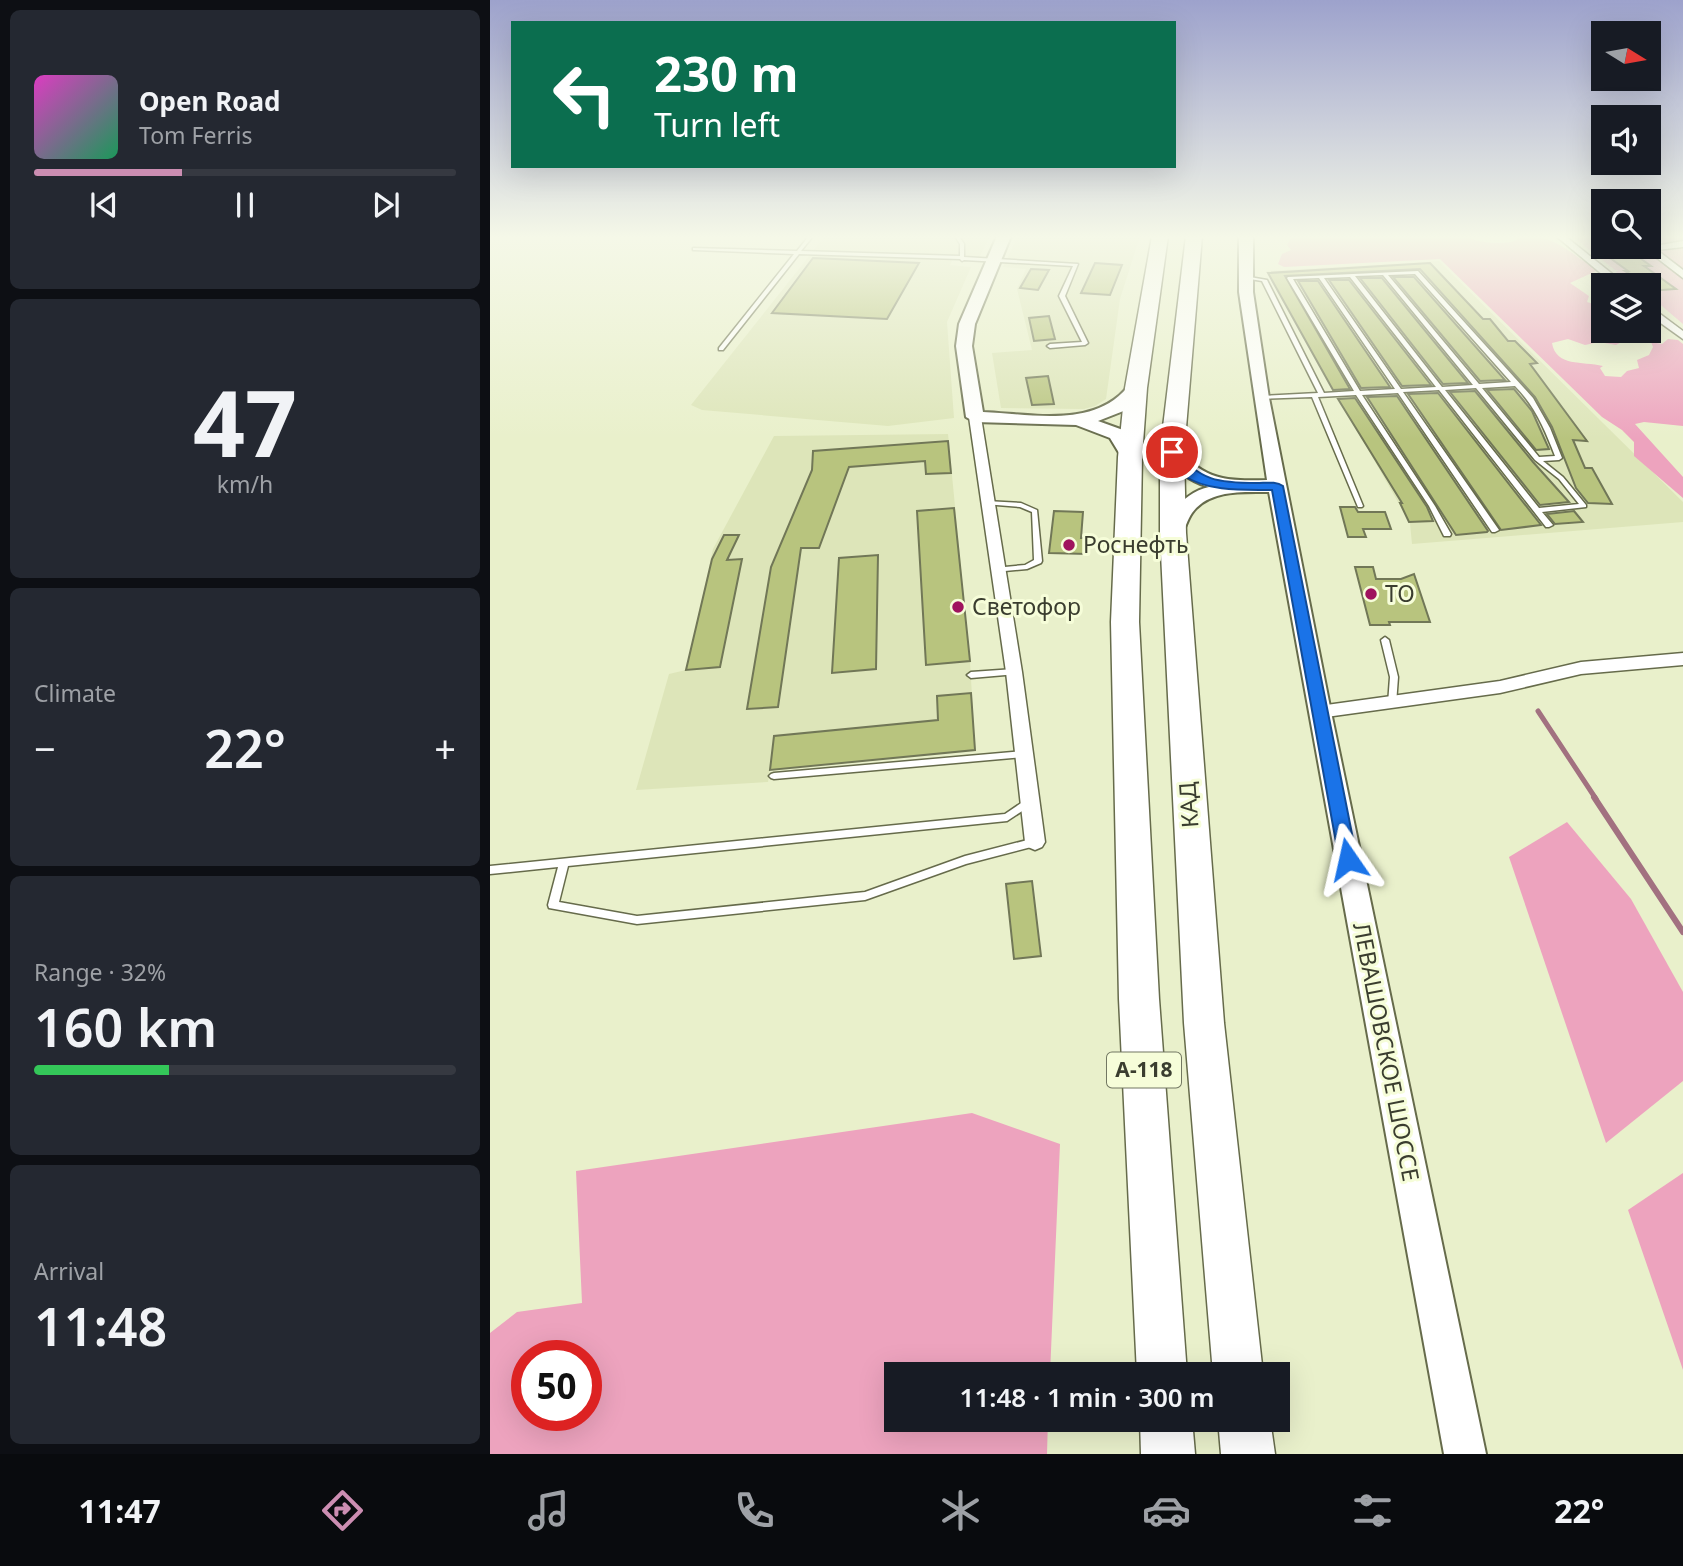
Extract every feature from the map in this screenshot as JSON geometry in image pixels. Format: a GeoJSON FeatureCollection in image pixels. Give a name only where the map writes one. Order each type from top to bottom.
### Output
{"type":"FeatureCollection","features":[{"type":"Feature","properties":{"kind":"highway","name":"А-118"},"geometry":{"type":"LineString","coordinates":[[1149,304],[1136,388],[1130,457],[1125,622],[1129,767],[1161,1362]]}},
{"type":"Feature","properties":{"kind":"highway","name":"КАД"},"geometry":{"type":"LineString","coordinates":[[1187,304],[1172,452],[1173,533],[1204,1023],[1237,1362]]}},
{"type":"Feature","properties":{"kind":"highway"},"geometry":{"type":"LineString","coordinates":[[1167,1432],[1168,1454]]}},
{"type":"Feature","properties":{"kind":"highway"},"geometry":{"type":"LineString","coordinates":[[1245,1432],[1248,1454]]}},
{"type":"Feature","properties":{"kind":"main road"},"geometry":{"type":"LineString","coordinates":[[975,304],[967,324],[964,346],[975,417],[1075,419],[1111,411],[1127,400],[1136,388]]}},
{"type":"Feature","properties":{"kind":"main road","name":"ЛЕВАШОВСКОЕ ШОССЕ"},"geometry":{"type":"LineString","coordinates":[[1248,304],[1251,341],[1319,712],[1465,1454]]}},
{"type":"Feature","properties":{"kind":"main road"},"geometry":{"type":"LineString","coordinates":[[1075,419],[1117,434],[1123,440],[1130,457]]}},
{"type":"Feature","properties":{"kind":"main road"},"geometry":{"type":"LineString","coordinates":[[1172,452],[1194,477],[1220,484],[1277,486]]}},
{"type":"Feature","properties":{"kind":"main road"},"geometry":{"type":"LineString","coordinates":[[1173,533],[1181,511],[1188,503],[1207,492],[1242,486]]}},
{"type":"Feature","properties":{"kind":"street"},"geometry":{"type":"LineString","coordinates":[[1661,318],[1683,336]]}},
{"type":"Feature","properties":{"kind":"street"},"geometry":{"type":"LineString","coordinates":[[975,417],[986,503],[1014,672],[1035,842]]}},
{"type":"Feature","properties":{"kind":"street"},"geometry":{"type":"LineString","coordinates":[[1319,712],[1500,687],[1581,668],[1683,659]]}},
{"type":"Feature","properties":{"kind":"lane"},"geometry":{"type":"LineString","coordinates":[[721,349],[757,304]]}},
{"type":"Feature","properties":{"kind":"lane"},"geometry":{"type":"LineString","coordinates":[[1050,346],[1085,343],[1066,304]]}},
{"type":"Feature","properties":{"kind":"lane"},"geometry":{"type":"LineString","coordinates":[[1276,304],[1322,395]]}},
{"type":"Feature","properties":{"kind":"lane"},"geometry":{"type":"LineString","coordinates":[[1305,304],[1357,393],[1418,484],[1447,534]]}},
{"type":"Feature","properties":{"kind":"lane"},"geometry":{"type":"LineString","coordinates":[[1340,304],[1495,530]]}},
{"type":"Feature","properties":{"kind":"lane"},"geometry":{"type":"LineString","coordinates":[[1374,304],[1549,525]]}},
{"type":"Feature","properties":{"kind":"lane"},"geometry":{"type":"LineString","coordinates":[[1410,304],[1538,458],[1561,478],[1584,506],[1537,510]]}},
{"type":"Feature","properties":{"kind":"lane"},"geometry":{"type":"LineString","coordinates":[[1444,304],[1526,392],[1559,458],[1538,458]]}},
{"type":"Feature","properties":{"kind":"lane"},"geometry":{"type":"LineString","coordinates":[[1261,398],[1516,384]]}},
{"type":"Feature","properties":{"kind":"lane"},"geometry":{"type":"LineString","coordinates":[[1314,395],[1360,506]]}},
{"type":"Feature","properties":{"kind":"lane"},"geometry":{"type":"LineString","coordinates":[[986,503],[1021,505],[1035,511],[1038,561],[1027,567],[997,569]]}},
{"type":"Feature","properties":{"kind":"lane"},"geometry":{"type":"LineString","coordinates":[[1385,640],[1394,677],[1392,704]]}},
{"type":"Feature","properties":{"kind":"lane"},"geometry":{"type":"LineString","coordinates":[[971,675],[1014,672]]}},
{"type":"Feature","properties":{"kind":"lane"},"geometry":{"type":"LineString","coordinates":[[774,776],[1024,754]]}},
{"type":"Feature","properties":{"kind":"lane"},"geometry":{"type":"LineString","coordinates":[[490,870],[1007,817],[1030,801]]}},
{"type":"Feature","properties":{"kind":"lane"},"geometry":{"type":"LineString","coordinates":[[564,862],[553,905],[637,920],[865,896],[965,860],[1035,842]]}},
{"type":"Feature","properties":{"kind":"shaded area"},"geometry":{"type":"Polygon","coordinates":[[[771,304],[955,304],[947,322],[954,418],[888,426],[702,410],[691,405],[771,304]]]}},
{"type":"Feature","properties":{"kind":"shaded area"},"geometry":{"type":"Polygon","coordinates":[[[1021,304],[1119,304],[1106,399],[1095,406],[1084,409],[1001,408],[992,353],[1032,350],[1021,304]]]}},
{"type":"Feature","properties":{"kind":"shaded area"},"geometry":{"type":"Polygon","coordinates":[[[1285,304],[1482,304],[1683,502],[1683,522],[1412,544],[1410,523],[1285,304]]]}},
{"type":"Feature","properties":{"kind":"shaded area"},"geometry":{"type":"Polygon","coordinates":[[[1486,304],[1591,304],[1591,343],[1594,343],[1585,345],[1568,339],[1552,343],[1554,351],[1564,360],[1603,366],[1600,368],[1605,376],[1621,377],[1627,371],[1639,368],[1637,360],[1649,355],[1653,347],[1651,343],[1662,344],[1668,339],[1678,340],[1683,344],[1683,426],[1644,422],[1635,424],[1683,477],[1683,498],[1634,456],[1634,442],[1602,417],[1486,304]]]}},
{"type":"Feature","properties":{"kind":"shaded area"},"geometry":{"type":"Polygon","coordinates":[[[1661,304],[1683,304],[1683,324],[1661,305],[1661,304]]]}},
{"type":"Feature","properties":{"kind":"shaded area"},"geometry":{"type":"Polygon","coordinates":[[[948,434],[970,661],[975,750],[770,770],[768,782],[636,790],[669,674],[686,670],[713,549],[774,436],[948,434]]]}},
{"type":"Feature","properties":{"kind":"shaded area"},"geometry":{"type":"Polygon","coordinates":[[[1567,822],[1631,899],[1683,992],[1683,1081],[1606,1143],[1509,857],[1567,822]]]}},
{"type":"Feature","properties":{"kind":"shaded area"},"geometry":{"type":"Polygon","coordinates":[[[972,1113],[1060,1144],[1051,1362],[884,1362],[884,1432],[1048,1432],[1047,1454],[490,1454],[490,1333],[517,1312],[582,1303],[576,1171],[972,1113]]]}},
{"type":"Feature","properties":{"kind":"shaded area"},"geometry":{"type":"Polygon","coordinates":[[[1683,1173],[1683,1370],[1628,1210],[1683,1173]]]}},
{"type":"Feature","properties":{"kind":"building"},"geometry":{"type":"Polygon","coordinates":[[[779,304],[896,304],[887,319],[772,313],[779,304]]]}},
{"type":"Feature","properties":{"kind":"building"},"geometry":{"type":"Polygon","coordinates":[[[1285,304],[1301,304],[1350,389],[1333,390],[1285,304]]]}},
{"type":"Feature","properties":{"kind":"building"},"geometry":{"type":"Polygon","coordinates":[[[1311,304],[1334,304],[1390,387],[1361,388],[1311,304]]]}},
{"type":"Feature","properties":{"kind":"building"},"geometry":{"type":"Polygon","coordinates":[[[1345,304],[1368,304],[1431,385],[1402,386],[1345,304]]]}},
{"type":"Feature","properties":{"kind":"building"},"geometry":{"type":"Polygon","coordinates":[[[1380,304],[1403,304],[1468,383],[1443,384],[1380,304]]]}},
{"type":"Feature","properties":{"kind":"building"},"geometry":{"type":"Polygon","coordinates":[[[1415,304],[1438,304],[1505,380],[1480,381],[1415,304]]]}},
{"type":"Feature","properties":{"kind":"building"},"geometry":{"type":"Polygon","coordinates":[[[1451,304],[1469,304],[1483,319],[1490,319],[1508,341],[1515,341],[1537,363],[1530,364],[1587,441],[1573,440],[1585,468],[1592,468],[1612,504],[1588,503],[1576,488],[1552,427],[1535,397],[1451,304]]]}},
{"type":"Feature","properties":{"kind":"building"},"geometry":{"type":"Polygon","coordinates":[[[1049,316],[1055,339],[1034,341],[1029,318],[1049,316]]]}},
{"type":"Feature","properties":{"kind":"building"},"geometry":{"type":"Polygon","coordinates":[[[1048,376],[1054,404],[1032,405],[1026,378],[1048,376]]]}},
{"type":"Feature","properties":{"kind":"building"},"geometry":{"type":"Polygon","coordinates":[[[1514,389],[1532,411],[1549,449],[1536,450],[1487,390],[1514,389]]]}},
{"type":"Feature","properties":{"kind":"building"},"geometry":{"type":"Polygon","coordinates":[[[1475,391],[1569,502],[1540,505],[1450,392],[1475,391]]]}},
{"type":"Feature","properties":{"kind":"building"},"geometry":{"type":"Polygon","coordinates":[[[1438,393],[1541,525],[1501,530],[1408,394],[1438,393]]]}},
{"type":"Feature","properties":{"kind":"building"},"geometry":{"type":"Polygon","coordinates":[[[1397,396],[1487,532],[1456,535],[1367,397],[1397,396]]]}},
{"type":"Feature","properties":{"kind":"building"},"geometry":{"type":"Polygon","coordinates":[[[1355,398],[1427,507],[1433,521],[1409,522],[1402,503],[1338,399],[1355,398]]]}},
{"type":"Feature","properties":{"kind":"building"},"geometry":{"type":"Polygon","coordinates":[[[948,441],[951,473],[926,474],[925,461],[849,467],[819,548],[801,548],[778,707],[747,709],[771,567],[812,470],[813,451],[948,441]]]}},
{"type":"Feature","properties":{"kind":"building"},"geometry":{"type":"Polygon","coordinates":[[[1340,507],[1355,507],[1358,512],[1385,512],[1391,529],[1363,529],[1366,537],[1348,537],[1340,507]]]}},
{"type":"Feature","properties":{"kind":"building"},"geometry":{"type":"Polygon","coordinates":[[[954,508],[970,661],[926,665],[917,511],[954,508]]]}},
{"type":"Feature","properties":{"kind":"building"},"geometry":{"type":"Polygon","coordinates":[[[1054,511],[1083,512],[1081,538],[1088,538],[1087,554],[1049,553],[1054,511]]]}},
{"type":"Feature","properties":{"kind":"building"},"geometry":{"type":"Polygon","coordinates":[[[1574,511],[1583,522],[1555,524],[1547,514],[1574,511]]]}},
{"type":"Feature","properties":{"kind":"building"},"geometry":{"type":"Polygon","coordinates":[[[724,535],[739,535],[727,560],[742,559],[720,667],[686,670],[712,559],[724,535]]]}},
{"type":"Feature","properties":{"kind":"building"},"geometry":{"type":"Polygon","coordinates":[[[878,555],[876,669],[832,673],[839,558],[878,555]]]}},
{"type":"Feature","properties":{"kind":"building"},"geometry":{"type":"Polygon","coordinates":[[[1355,567],[1373,567],[1376,579],[1401,579],[1414,574],[1430,622],[1370,625],[1355,567]]]}},
{"type":"Feature","properties":{"kind":"building"},"geometry":{"type":"Polygon","coordinates":[[[971,693],[975,750],[770,770],[774,736],[938,720],[937,696],[971,693]]]}},
{"type":"Feature","properties":{"kind":"building"},"geometry":{"type":"Polygon","coordinates":[[[1032,881],[1041,956],[1014,959],[1006,884],[1032,881]]]}},
{"type":"Feature","properties":{"kind":"waterway"},"geometry":{"type":"LineString","coordinates":[[1538,711],[1596,799]]}},
{"type":"Feature","properties":{"kind":"waterway"},"geometry":{"type":"LineString","coordinates":[[1594,797],[1683,932]]}},
{"type":"Feature","properties":{"kind":"place","name":"Роснефть"},"geometry":{"type":"Point","coordinates":[1069,545]}},
{"type":"Feature","properties":{"kind":"place","name":"ТО"},"geometry":{"type":"Point","coordinates":[1371,594]}},
{"type":"Feature","properties":{"kind":"place","name":"Светофор"},"geometry":{"type":"Point","coordinates":[958,607]}},
{"type":"Feature","properties":{"kind":"route"},"geometry":{"type":"LineString","coordinates":[[1172,452],[1186,471],[1205,481],[1242,486],[1277,486],[1348,859]]}}]}
